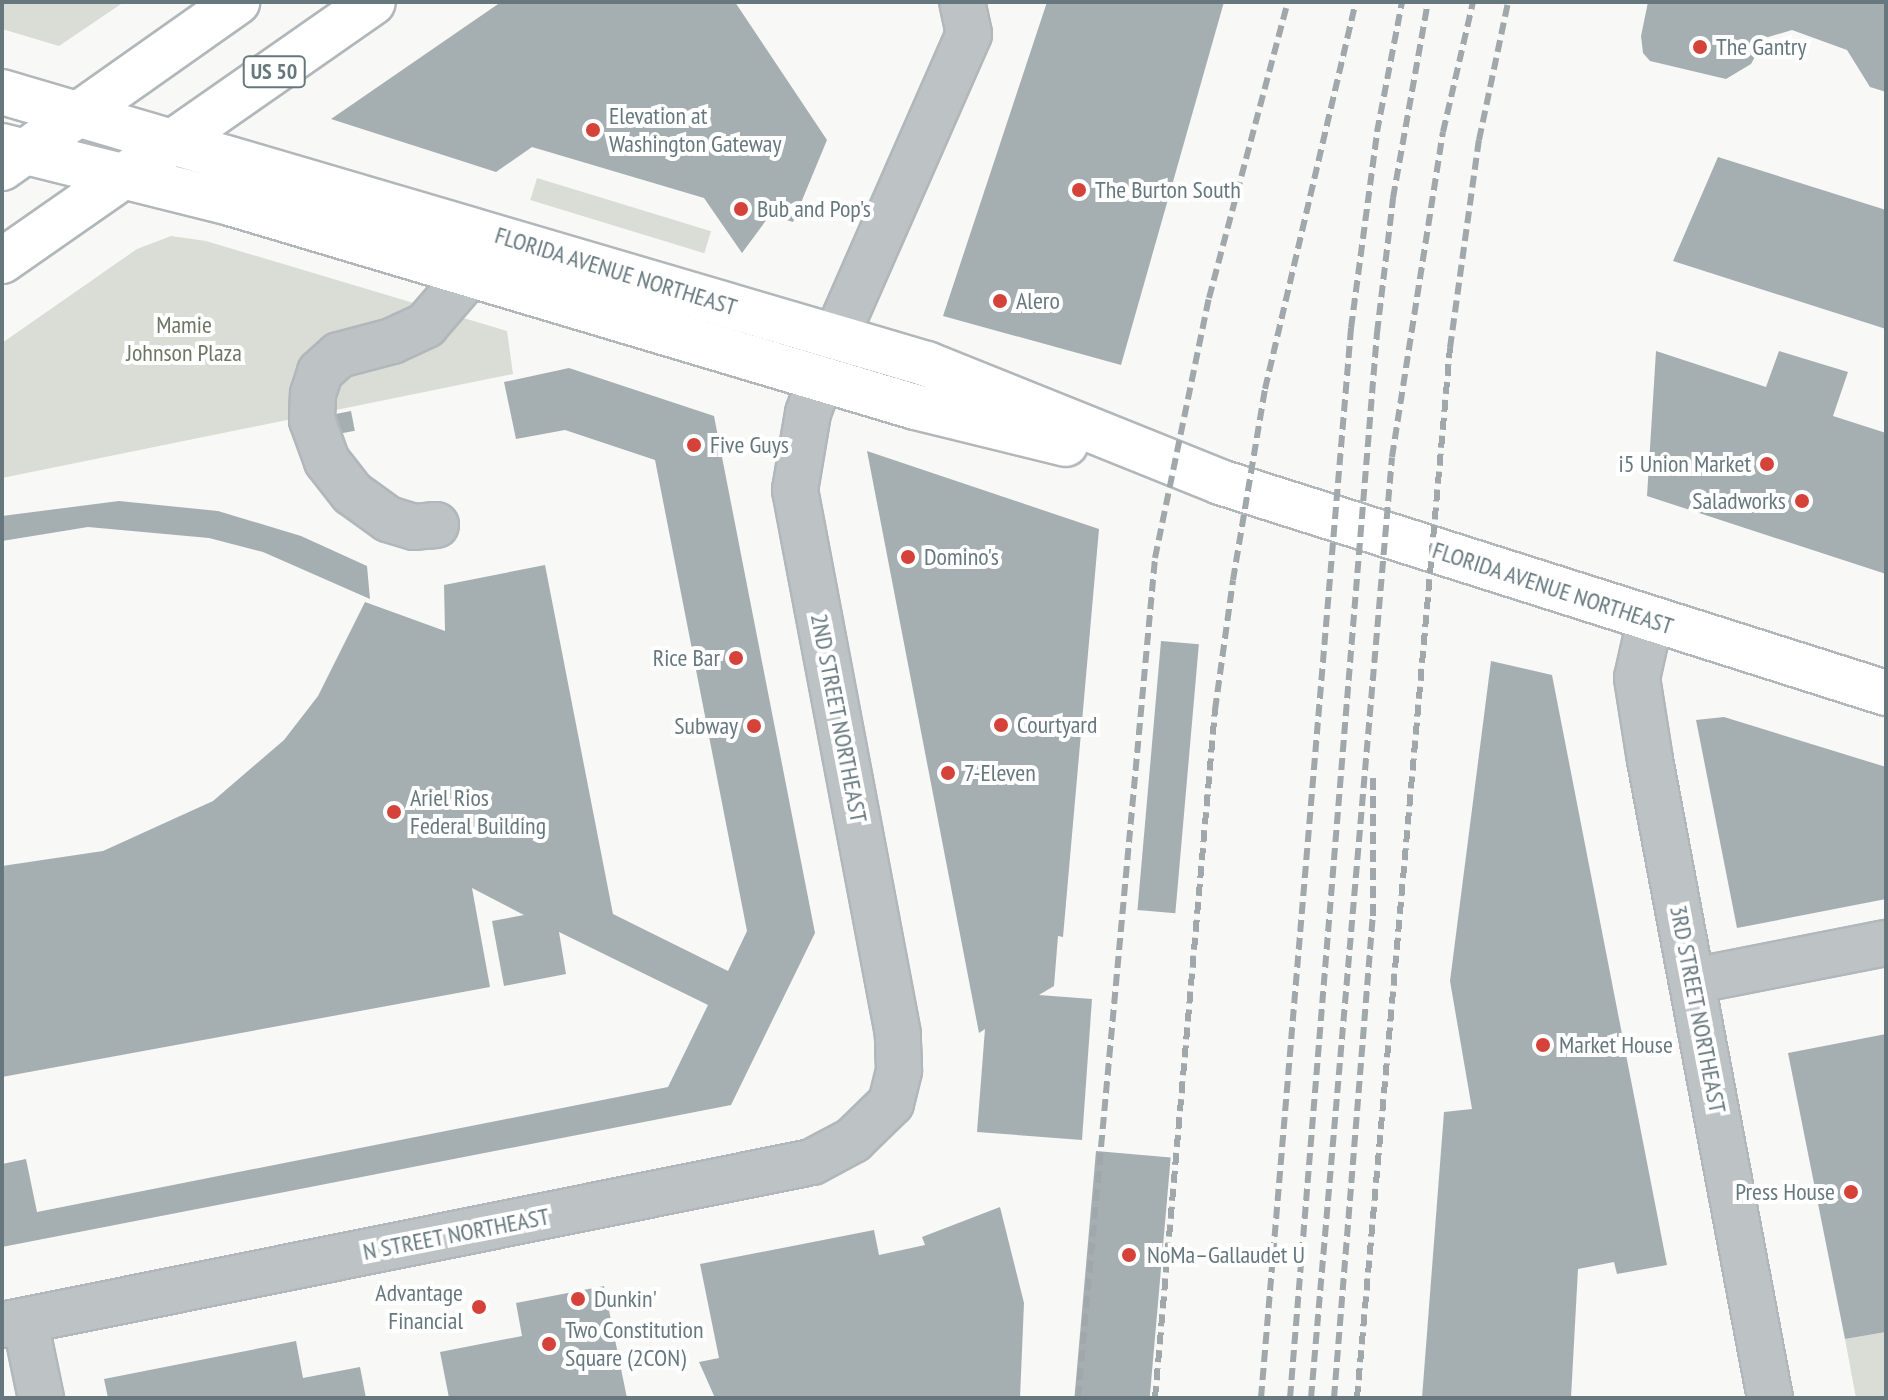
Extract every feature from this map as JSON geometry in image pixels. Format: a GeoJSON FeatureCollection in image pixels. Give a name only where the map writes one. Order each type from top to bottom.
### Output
{"type":"FeatureCollection","features":[{"type":"Feature","properties":{"kind":"main road"},"geometry":{"type":"LineString","coordinates":[[10,155],[76,115],[237,2]]}},
{"type":"Feature","properties":{"kind":"main road","name":"US 50"},"geometry":{"type":"LineString","coordinates":[[2,261],[373,2]]}},
{"type":"Feature","properties":{"kind":"main road","name":"FLORIDA AVENUE NORTHEAST"},"geometry":{"type":"LineString","coordinates":[[2,92],[927,364],[1220,482]]}},
{"type":"Feature","properties":{"kind":"main road","name":"FLORIDA AVENUE NORTHEAST"},"geometry":{"type":"LineString","coordinates":[[10,155],[123,177],[915,407],[1220,482],[1886,693]]}},
{"type":"Feature","properties":{"kind":"street","name":"2ND STREET NORTHEAST"},"geometry":{"type":"LineString","coordinates":[[891,1103],[899,1070],[898,1034],[795,490],[798,453],[836,337],[969,34],[962,2]]}},
{"type":"Feature","properties":{"kind":"street"},"geometry":{"type":"LineString","coordinates":[[436,525],[414,527],[388,519],[352,493],[327,461],[312,420],[313,394],[320,372],[339,355],[392,341],[426,325],[469,275]]}},
{"type":"Feature","properties":{"kind":"street","name":"3RD STREET NORTHEAST"},"geometry":{"type":"LineString","coordinates":[[1650,620],[1637,678],[1770,1398]]}},
{"type":"Feature","properties":{"kind":"street"},"geometry":{"type":"LineString","coordinates":[[1692,981],[1886,943]]}},
{"type":"Feature","properties":{"kind":"street","name":"N STREET NORTHEAST"},"geometry":{"type":"LineString","coordinates":[[14,1323],[812,1162],[853,1140],[891,1103]]}},
{"type":"Feature","properties":{"kind":"street"},"geometry":{"type":"LineString","coordinates":[[14,1323],[41,1398]]}},
{"type":"Feature","properties":{"kind":"green space"},"geometry":{"type":"Polygon","coordinates":[[[2,2],[124,2],[59,46],[2,29],[2,2]]]}},
{"type":"Feature","properties":{"kind":"green space"},"geometry":{"type":"Polygon","coordinates":[[[537,178],[711,231],[704,253],[530,200],[537,178]]]}},
{"type":"Feature","properties":{"kind":"green space","name":"Mamie Johnson Plaza"},"geometry":{"type":"Polygon","coordinates":[[[171,236],[206,241],[507,331],[513,374],[2,478],[2,343],[137,249],[171,236]]]}},
{"type":"Feature","properties":{"kind":"green space"},"geometry":{"type":"Polygon","coordinates":[[[1886,1332],[1886,1398],[1856,1398],[1845,1339],[1886,1332]]]}},
{"type":"Feature","properties":{"kind":"building","name":"Elevation at Washington Gateway"},"geometry":{"type":"Polygon","coordinates":[[[501,2],[735,2],[827,140],[793,222],[770,215],[742,253],[704,198],[532,147],[496,172],[331,119],[501,2]]]}},
{"type":"Feature","properties":{"kind":"building","name":"The Burton South"},"geometry":{"type":"Polygon","coordinates":[[[1047,2],[1224,2],[1121,365],[943,316],[1047,2]]]}},
{"type":"Feature","properties":{"kind":"building","name":"The Gantry"},"geometry":{"type":"Polygon","coordinates":[[[1648,2],[1886,2],[1886,92],[1870,87],[1847,50],[1792,30],[1765,38],[1751,64],[1726,79],[1650,61],[1643,53],[1641,36],[1648,2]]]}},
{"type":"Feature","properties":{"kind":"building"},"geometry":{"type":"Polygon","coordinates":[[[1718,157],[1886,210],[1886,329],[1673,261],[1718,157]]]}},
{"type":"Feature","properties":{"kind":"building","name":"i5 Union Market"},"geometry":{"type":"Polygon","coordinates":[[[1656,351],[1766,387],[1779,351],[1848,372],[1833,416],[1886,433],[1886,574],[1647,496],[1656,351]]]}},
{"type":"Feature","properties":{"kind":"building","name":"Ariel Rios Federal Building"},"geometry":{"type":"Polygon","coordinates":[[[569,368],[714,416],[815,933],[731,1105],[2,1247],[2,1164],[26,1159],[37,1212],[668,1087],[708,1005],[559,932],[566,974],[504,986],[492,921],[524,915],[472,888],[490,987],[2,1077],[2,866],[103,851],[213,801],[284,740],[318,696],[365,602],[445,631],[444,585],[545,565],[613,914],[728,971],[747,931],[655,460],[565,430],[516,439],[504,382],[569,368]]]}},
{"type":"Feature","properties":{"kind":"building"},"geometry":{"type":"Polygon","coordinates":[[[351,411],[355,431],[334,435],[330,415],[351,411]]]}},
{"type":"Feature","properties":{"kind":"building","name":"Courtyard"},"geometry":{"type":"Polygon","coordinates":[[[867,451],[1099,529],[1063,937],[1058,936],[1054,986],[1039,995],[1092,999],[1082,1140],[977,1132],[985,1029],[979,1033],[867,451]]]}},
{"type":"Feature","properties":{"kind":"building"},"geometry":{"type":"Polygon","coordinates":[[[119,501],[218,511],[301,536],[367,566],[370,599],[263,552],[209,538],[88,527],[2,541],[2,516],[119,501]]]}},
{"type":"Feature","properties":{"kind":"building"},"geometry":{"type":"Polygon","coordinates":[[[1161,641],[1199,644],[1175,913],[1137,910],[1161,641]]]}},
{"type":"Feature","properties":{"kind":"building","name":"Market House"},"geometry":{"type":"Polygon","coordinates":[[[1491,661],[1552,675],[1667,1265],[1617,1274],[1614,1262],[1578,1269],[1571,1398],[1422,1398],[1444,1112],[1472,1109],[1450,981],[1491,661]]]}},
{"type":"Feature","properties":{"kind":"building"},"geometry":{"type":"Polygon","coordinates":[[[1724,717],[1886,767],[1886,899],[1737,928],[1696,720],[1724,717]]]}},
{"type":"Feature","properties":{"kind":"building","name":"Press House"},"geometry":{"type":"Polygon","coordinates":[[[1886,1034],[1886,1332],[1845,1339],[1788,1053],[1886,1034]]]}},
{"type":"Feature","properties":{"kind":"building"},"geometry":{"type":"Polygon","coordinates":[[[1096,1151],[1171,1158],[1150,1398],[1074,1398],[1096,1151]]]}},
{"type":"Feature","properties":{"kind":"building"},"geometry":{"type":"Polygon","coordinates":[[[1000,1207],[1024,1303],[1020,1398],[715,1398],[699,1362],[719,1358],[700,1264],[874,1230],[879,1255],[925,1245],[922,1237],[1000,1207]]]}},
{"type":"Feature","properties":{"kind":"building","name":"Two Constitution Square (2CON)"},"geometry":{"type":"Polygon","coordinates":[[[604,1286],[627,1398],[449,1398],[440,1352],[522,1336],[516,1303],[604,1286]]]}},
{"type":"Feature","properties":{"kind":"building"},"geometry":{"type":"Polygon","coordinates":[[[296,1341],[303,1378],[360,1367],[366,1398],[108,1398],[104,1379],[296,1341]]]}},
{"type":"Feature","properties":{"kind":"railway"},"geometry":{"type":"LineString","coordinates":[[1078,1398],[1155,558],[1209,298],[1288,2]]}},
{"type":"Feature","properties":{"kind":"railway"},"geometry":{"type":"LineString","coordinates":[[1155,1398],[1215,710],[1233,580],[1265,389],[1356,2]]}},
{"type":"Feature","properties":{"kind":"railway"},"geometry":{"type":"LineString","coordinates":[[1261,1398],[1351,328],[1377,132],[1402,2]]}},
{"type":"Feature","properties":{"kind":"railway"},"geometry":{"type":"LineString","coordinates":[[1290,1398],[1377,333],[1393,198],[1428,2]]}},
{"type":"Feature","properties":{"kind":"railway"},"geometry":{"type":"LineString","coordinates":[[1311,1398],[1392,457],[1443,132],[1473,2]]}},
{"type":"Feature","properties":{"kind":"railway"},"geometry":{"type":"LineString","coordinates":[[1357,1398],[1450,348],[1479,140],[1508,2]]}},
{"type":"Feature","properties":{"kind":"railway"},"geometry":{"type":"LineString","coordinates":[[1334,1398],[1373,916],[1373,772]]}},
{"type":"Feature","properties":{"kind":"place","name":"The Gantry"},"geometry":{"type":"Point","coordinates":[1700,47]}},
{"type":"Feature","properties":{"kind":"place","name":"Elevation at Washington Gateway"},"geometry":{"type":"Point","coordinates":[593,130]}},
{"type":"Feature","properties":{"kind":"place","name":"The Burton South"},"geometry":{"type":"Point","coordinates":[1079,190]}},
{"type":"Feature","properties":{"kind":"place","name":"Bub and Pop's"},"geometry":{"type":"Point","coordinates":[741,209]}},
{"type":"Feature","properties":{"kind":"place","name":"Alero"},"geometry":{"type":"Point","coordinates":[1000,301]}},
{"type":"Feature","properties":{"kind":"place","name":"Five Guys"},"geometry":{"type":"Point","coordinates":[694,445]}},
{"type":"Feature","properties":{"kind":"place","name":"i5 Union Market"},"geometry":{"type":"Point","coordinates":[1767,464]}},
{"type":"Feature","properties":{"kind":"place","name":"Saladworks"},"geometry":{"type":"Point","coordinates":[1802,501]}},
{"type":"Feature","properties":{"kind":"place","name":"Domino's"},"geometry":{"type":"Point","coordinates":[908,557]}},
{"type":"Feature","properties":{"kind":"place","name":"Rice Bar"},"geometry":{"type":"Point","coordinates":[736,658]}},
{"type":"Feature","properties":{"kind":"place","name":"Courtyard"},"geometry":{"type":"Point","coordinates":[1001,725]}},
{"type":"Feature","properties":{"kind":"place","name":"Subway"},"geometry":{"type":"Point","coordinates":[754,726]}},
{"type":"Feature","properties":{"kind":"place","name":"7-Eleven"},"geometry":{"type":"Point","coordinates":[948,773]}},
{"type":"Feature","properties":{"kind":"place","name":"Ariel Rios Federal Building"},"geometry":{"type":"Point","coordinates":[394,812]}},
{"type":"Feature","properties":{"kind":"place","name":"Market House"},"geometry":{"type":"Point","coordinates":[1543,1045]}},
{"type":"Feature","properties":{"kind":"place","name":"Press House"},"geometry":{"type":"Point","coordinates":[1851,1192]}},
{"type":"Feature","properties":{"kind":"place","name":"NoMa–Gallaudet U"},"geometry":{"type":"Point","coordinates":[1129,1255]}},
{"type":"Feature","properties":{"kind":"place","name":"Dunkin'"},"geometry":{"type":"Point","coordinates":[578,1299]}},
{"type":"Feature","properties":{"kind":"place","name":"Advantage Financial"},"geometry":{"type":"Point","coordinates":[479,1307]}},
{"type":"Feature","properties":{"kind":"place","name":"Two Constitution Square (2CON)"},"geometry":{"type":"Point","coordinates":[549,1344]}}]}
